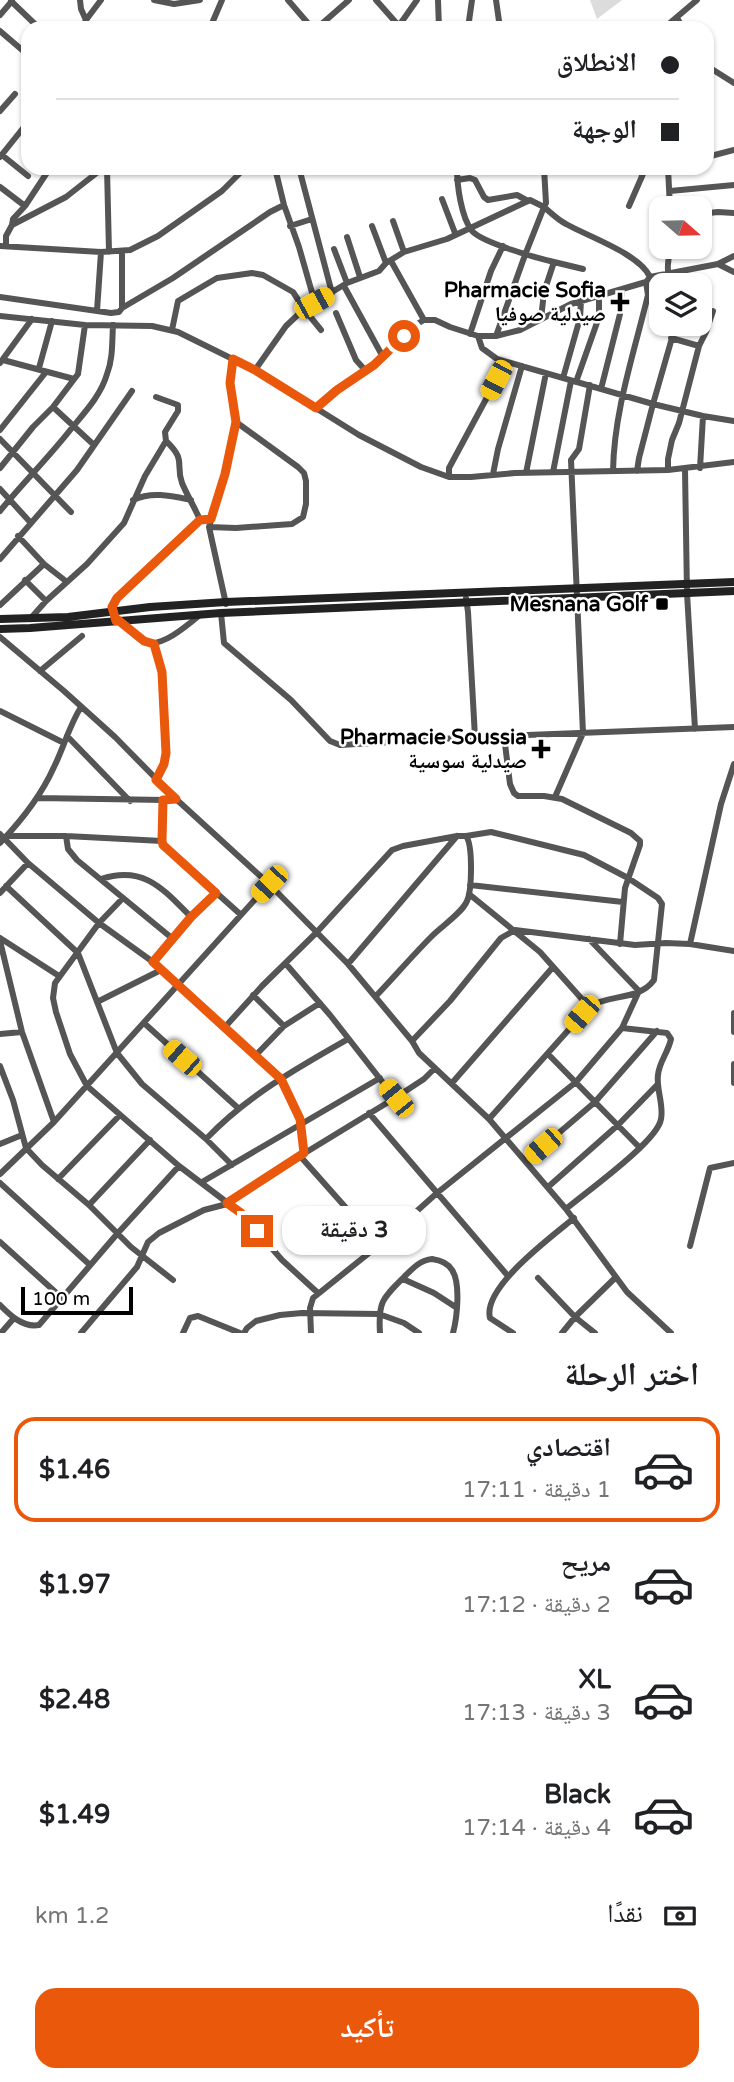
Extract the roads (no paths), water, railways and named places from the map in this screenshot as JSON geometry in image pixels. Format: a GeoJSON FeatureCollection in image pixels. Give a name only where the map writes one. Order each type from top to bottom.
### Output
{"type":"FeatureCollection","features":[{"type":"Feature","properties":{"kind":"main road"},"geometry":{"type":"LineString","coordinates":[[687,589],[734,582]]}},
{"type":"Feature","properties":{"kind":"main road"},"geometry":{"type":"LineString","coordinates":[[0,619],[116,618],[576,593],[687,589],[734,591]]}},
{"type":"Feature","properties":{"kind":"main road"},"geometry":{"type":"LineString","coordinates":[[0,629],[116,618],[159,607],[466,598]]}},
{"type":"Feature","properties":{"kind":"street"},"geometry":{"type":"LineString","coordinates":[[80,0],[86,20],[101,0]]}},
{"type":"Feature","properties":{"kind":"street"},"geometry":{"type":"LineString","coordinates":[[154,0],[174,4],[200,0]]}},
{"type":"Feature","properties":{"kind":"street"},"geometry":{"type":"LineString","coordinates":[[213,21],[222,0]]}},
{"type":"Feature","properties":{"kind":"street"},"geometry":{"type":"LineString","coordinates":[[288,0],[308,21]]}},
{"type":"Feature","properties":{"kind":"street"},"geometry":{"type":"LineString","coordinates":[[324,21],[349,0]]}},
{"type":"Feature","properties":{"kind":"street"},"geometry":{"type":"LineString","coordinates":[[376,0],[393,21]]}},
{"type":"Feature","properties":{"kind":"street"},"geometry":{"type":"LineString","coordinates":[[402,21],[417,0]]}},
{"type":"Feature","properties":{"kind":"street"},"geometry":{"type":"LineString","coordinates":[[438,0],[439,21]]}},
{"type":"Feature","properties":{"kind":"street"},"geometry":{"type":"LineString","coordinates":[[469,21],[472,0]]}},
{"type":"Feature","properties":{"kind":"street"},"geometry":{"type":"LineString","coordinates":[[496,0],[499,21]]}},
{"type":"Feature","properties":{"kind":"street"},"geometry":{"type":"LineString","coordinates":[[673,21],[696,0]]}},
{"type":"Feature","properties":{"kind":"street"},"geometry":{"type":"LineString","coordinates":[[0,15],[12,1],[31,21]]}},
{"type":"Feature","properties":{"kind":"street"},"geometry":{"type":"LineString","coordinates":[[0,31],[21,49]]}},
{"type":"Feature","properties":{"kind":"street"},"geometry":{"type":"LineString","coordinates":[[714,70],[734,83]]}},
{"type":"Feature","properties":{"kind":"street"},"geometry":{"type":"LineString","coordinates":[[0,111],[15,94]]}},
{"type":"Feature","properties":{"kind":"street"},"geometry":{"type":"LineString","coordinates":[[20,131],[1,156],[21,171]]}},
{"type":"Feature","properties":{"kind":"street"},"geometry":{"type":"LineString","coordinates":[[714,155],[734,150]]}},
{"type":"Feature","properties":{"kind":"street"},"geometry":{"type":"LineString","coordinates":[[45,175],[13,219],[3,246],[122,252],[148,242],[222,191],[238,175]]}},
{"type":"Feature","properties":{"kind":"street"},"geometry":{"type":"LineString","coordinates":[[12,225],[66,197],[96,175]]}},
{"type":"Feature","properties":{"kind":"street"},"geometry":{"type":"LineString","coordinates":[[105,175],[109,252]]}},
{"type":"Feature","properties":{"kind":"street"},"geometry":{"type":"LineString","coordinates":[[277,175],[314,303]]}},
{"type":"Feature","properties":{"kind":"street"},"geometry":{"type":"LineString","coordinates":[[301,175],[332,293]]}},
{"type":"Feature","properties":{"kind":"street"},"geometry":{"type":"LineString","coordinates":[[457,175],[459,196],[470,227],[477,235],[524,255],[583,269]]}},
{"type":"Feature","properties":{"kind":"street"},"geometry":{"type":"LineString","coordinates":[[496,336],[524,255],[546,203],[544,175]]}},
{"type":"Feature","properties":{"kind":"street"},"geometry":{"type":"LineString","coordinates":[[629,206],[643,175]]}},
{"type":"Feature","properties":{"kind":"street"},"geometry":{"type":"LineString","coordinates":[[669,175],[670,196]]}},
{"type":"Feature","properties":{"kind":"street"},"geometry":{"type":"LineString","coordinates":[[457,180],[475,180],[488,200],[517,194],[535,202],[565,224],[609,244],[648,272],[648,295],[622,396],[614,442],[613,471]]}},
{"type":"Feature","properties":{"kind":"street"},"geometry":{"type":"LineString","coordinates":[[670,191],[734,185]]}},
{"type":"Feature","properties":{"kind":"street"},"geometry":{"type":"LineString","coordinates":[[0,187],[24,206]]}},
{"type":"Feature","properties":{"kind":"street"},"geometry":{"type":"LineString","coordinates":[[442,199],[456,233]]}},
{"type":"Feature","properties":{"kind":"street"},"geometry":{"type":"LineString","coordinates":[[255,370],[286,326],[304,309],[345,284],[372,275],[404,252],[447,239],[528,201]]}},
{"type":"Feature","properties":{"kind":"street"},"geometry":{"type":"LineString","coordinates":[[0,297],[117,312],[284,205]]}},
{"type":"Feature","properties":{"kind":"street"},"geometry":{"type":"LineString","coordinates":[[712,213],[734,213]]}},
{"type":"Feature","properties":{"kind":"street"},"geometry":{"type":"LineString","coordinates":[[290,226],[313,219]]}},
{"type":"Feature","properties":{"kind":"street"},"geometry":{"type":"LineString","coordinates":[[393,221],[404,252]]}},
{"type":"Feature","properties":{"kind":"street"},"geometry":{"type":"LineString","coordinates":[[372,226],[388,262],[424,320]]}},
{"type":"Feature","properties":{"kind":"street"},"geometry":{"type":"LineString","coordinates":[[347,237],[360,278]]}},
{"type":"Feature","properties":{"kind":"street"},"geometry":{"type":"LineString","coordinates":[[503,246],[491,271],[474,335],[482,348],[506,362],[622,396],[734,421]]}},
{"type":"Feature","properties":{"kind":"street"},"geometry":{"type":"LineString","coordinates":[[334,249],[345,284],[383,357]]}},
{"type":"Feature","properties":{"kind":"street"},"geometry":{"type":"LineString","coordinates":[[97,311],[101,252]]}},
{"type":"Feature","properties":{"kind":"street"},"geometry":{"type":"LineString","coordinates":[[122,252],[122,308]]}},
{"type":"Feature","properties":{"kind":"street"},"geometry":{"type":"LineString","coordinates":[[672,273],[718,264],[734,256]]}},
{"type":"Feature","properties":{"kind":"street"},"geometry":{"type":"LineString","coordinates":[[541,319],[544,292],[554,262]]}},
{"type":"Feature","properties":{"kind":"street"},"geometry":{"type":"LineString","coordinates":[[718,264],[734,272]]}},
{"type":"Feature","properties":{"kind":"street"},"geometry":{"type":"LineString","coordinates":[[172,330],[178,301],[217,278],[252,273],[263,275],[293,292],[321,330]]}},
{"type":"Feature","properties":{"kind":"street"},"geometry":{"type":"LineString","coordinates":[[316,408],[383,357],[410,328],[424,320],[435,320],[474,335],[496,336],[520,330],[571,304],[648,280]]}},
{"type":"Feature","properties":{"kind":"street"},"geometry":{"type":"LineString","coordinates":[[601,389],[620,314],[621,289]]}},
{"type":"Feature","properties":{"kind":"street"},"geometry":{"type":"LineString","coordinates":[[553,472],[574,382],[598,317],[599,294]]}},
{"type":"Feature","properties":{"kind":"street"},"geometry":{"type":"LineString","coordinates":[[563,378],[580,318],[581,301]]}},
{"type":"Feature","properties":{"kind":"street"},"geometry":{"type":"LineString","coordinates":[[668,470],[672,440],[699,346],[713,311]]}},
{"type":"Feature","properties":{"kind":"street"},"geometry":{"type":"LineString","coordinates":[[336,313],[356,360],[365,370]]}},
{"type":"Feature","properties":{"kind":"street"},"geometry":{"type":"LineString","coordinates":[[0,316],[85,325],[152,326],[172,330],[255,370],[387,449],[421,467],[449,477],[668,470],[734,462]]}},
{"type":"Feature","properties":{"kind":"street"},"geometry":{"type":"LineString","coordinates":[[32,319],[2,361],[74,379]]}},
{"type":"Feature","properties":{"kind":"street"},"geometry":{"type":"LineString","coordinates":[[0,430],[43,370],[52,321]]}},
{"type":"Feature","properties":{"kind":"street"},"geometry":{"type":"LineString","coordinates":[[0,468],[78,374],[85,325]]}},
{"type":"Feature","properties":{"kind":"street"},"geometry":{"type":"LineString","coordinates":[[0,512],[85,413],[107,376],[113,326]]}},
{"type":"Feature","properties":{"kind":"street"},"geometry":{"type":"LineString","coordinates":[[637,471],[671,338],[699,346]]}},
{"type":"Feature","properties":{"kind":"street"},"geometry":{"type":"LineString","coordinates":[[233,359],[230,383],[236,422],[225,474],[209,527],[226,603],[223,643],[291,700],[330,741],[340,746],[475,737],[734,727]]}},
{"type":"Feature","properties":{"kind":"street"},"geometry":{"type":"LineString","coordinates":[[449,477],[449,468],[506,362]]}},
{"type":"Feature","properties":{"kind":"street"},"geometry":{"type":"LineString","coordinates":[[494,474],[498,449],[522,366]]}},
{"type":"Feature","properties":{"kind":"street"},"geometry":{"type":"LineString","coordinates":[[526,473],[545,373]]}},
{"type":"Feature","properties":{"kind":"street"},"geometry":{"type":"LineString","coordinates":[[555,797],[583,733],[571,460],[579,449],[590,385]]}},
{"type":"Feature","properties":{"kind":"street"},"geometry":{"type":"LineString","coordinates":[[0,559],[55,496],[132,391]]}},
{"type":"Feature","properties":{"kind":"street"},"geometry":{"type":"LineString","coordinates":[[30,619],[124,523],[145,476],[166,441],[165,432],[178,411],[178,405],[156,397]]}},
{"type":"Feature","properties":{"kind":"street"},"geometry":{"type":"LineString","coordinates":[[52,407],[94,445]]}},
{"type":"Feature","properties":{"kind":"street"},"geometry":{"type":"LineString","coordinates":[[700,468],[703,416]]}},
{"type":"Feature","properties":{"kind":"street"},"geometry":{"type":"LineString","coordinates":[[209,527],[292,524],[303,517],[306,504],[304,473],[236,422]]}},
{"type":"Feature","properties":{"kind":"street"},"geometry":{"type":"LineString","coordinates":[[0,439],[71,513]]}},
{"type":"Feature","properties":{"kind":"street"},"geometry":{"type":"LineString","coordinates":[[166,441],[176,450],[181,481],[200,520]]}},
{"type":"Feature","properties":{"kind":"street"},"geometry":{"type":"LineString","coordinates":[[0,453],[6,446]]}},
{"type":"Feature","properties":{"kind":"street"},"geometry":{"type":"LineString","coordinates":[[685,469],[687,589],[695,729]]}},
{"type":"Feature","properties":{"kind":"street"},"geometry":{"type":"LineString","coordinates":[[0,489],[30,522]]}},
{"type":"Feature","properties":{"kind":"street"},"geometry":{"type":"LineString","coordinates":[[133,500],[152,495],[191,500]]}},
{"type":"Feature","properties":{"kind":"street"},"geometry":{"type":"LineString","coordinates":[[201,614],[180,630],[154,644],[144,641],[116,618],[112,607],[117,598],[200,520],[211,519]]}},
{"type":"Feature","properties":{"kind":"street"},"geometry":{"type":"LineString","coordinates":[[18,536],[44,564],[67,582]]}},
{"type":"Feature","properties":{"kind":"street"},"geometry":{"type":"LineString","coordinates":[[0,605],[44,564]]}},
{"type":"Feature","properties":{"kind":"street"},"geometry":{"type":"LineString","coordinates":[[25,580],[46,601]]}},
{"type":"Feature","properties":{"kind":"street"},"geometry":{"type":"LineString","coordinates":[[466,598],[475,737]]}},
{"type":"Feature","properties":{"kind":"street"},"geometry":{"type":"LineString","coordinates":[[40,671],[82,636]]}},
{"type":"Feature","properties":{"kind":"street"},"geometry":{"type":"LineString","coordinates":[[0,637],[82,707],[176,799],[269,884],[348,964],[419,1053],[489,1119],[526,1161],[606,1261],[615,1278],[642,1308],[671,1333]]}},
{"type":"Feature","properties":{"kind":"street"},"geometry":{"type":"LineString","coordinates":[[154,644],[162,672],[166,753],[156,780]]}},
{"type":"Feature","properties":{"kind":"street"},"geometry":{"type":"LineString","coordinates":[[3,838],[37,798],[51,775],[74,719],[82,707]]}},
{"type":"Feature","properties":{"kind":"street"},"geometry":{"type":"LineString","coordinates":[[0,711],[66,739],[130,800]]}},
{"type":"Feature","properties":{"kind":"street"},"geometry":{"type":"LineString","coordinates":[[504,736],[510,784],[514,793],[524,797],[555,797],[637,836],[640,845],[623,902],[620,944]]}},
{"type":"Feature","properties":{"kind":"street"},"geometry":{"type":"LineString","coordinates":[[690,944],[720,804],[734,764]]}},
{"type":"Feature","properties":{"kind":"street"},"geometry":{"type":"LineString","coordinates":[[37,798],[176,799]]}},
{"type":"Feature","properties":{"kind":"street"},"geometry":{"type":"LineString","coordinates":[[163,800],[162,841],[168,851],[240,914]]}},
{"type":"Feature","properties":{"kind":"street"},"geometry":{"type":"LineString","coordinates":[[225,1027],[392,850],[457,835],[491,832],[584,855],[628,878],[658,898],[662,904],[653,980],[650,985],[633,994],[597,1001],[589,1007],[489,1119]]}},
{"type":"Feature","properties":{"kind":"street"},"geometry":{"type":"LineString","coordinates":[[348,964],[457,835]]}},
{"type":"Feature","properties":{"kind":"street"},"geometry":{"type":"LineString","coordinates":[[3,838],[66,836],[162,841]]}},
{"type":"Feature","properties":{"kind":"street"},"geometry":{"type":"LineString","coordinates":[[66,836],[68,849],[77,860],[173,939]]}},
{"type":"Feature","properties":{"kind":"street"},"geometry":{"type":"LineString","coordinates":[[376,996],[467,902],[470,886],[470,841],[466,836]]}},
{"type":"Feature","properties":{"kind":"street"},"geometry":{"type":"LineString","coordinates":[[3,838],[28,863],[99,923],[153,962],[281,1079],[290,1094],[301,1124],[302,1154],[379,1245]]}},
{"type":"Feature","properties":{"kind":"street"},"geometry":{"type":"LineString","coordinates":[[0,893],[28,863]]}},
{"type":"Feature","properties":{"kind":"street"},"geometry":{"type":"LineString","coordinates":[[101,879],[117,874],[146,878],[191,917]]}},
{"type":"Feature","properties":{"kind":"street"},"geometry":{"type":"LineString","coordinates":[[0,1174],[54,1122],[269,884]]}},
{"type":"Feature","properties":{"kind":"street"},"geometry":{"type":"LineString","coordinates":[[6,886],[78,953],[117,1053],[142,1084],[232,1165]]}},
{"type":"Feature","properties":{"kind":"street"},"geometry":{"type":"LineString","coordinates":[[470,886],[623,902]]}},
{"type":"Feature","properties":{"kind":"street"},"geometry":{"type":"LineString","coordinates":[[153,962],[191,917],[216,893]]}},
{"type":"Feature","properties":{"kind":"street"},"geometry":{"type":"LineString","coordinates":[[469,894],[540,952],[589,1007]]}},
{"type":"Feature","properties":{"kind":"street"},"geometry":{"type":"LineString","coordinates":[[123,898],[99,923],[59,976],[54,988],[56,1012],[70,1054],[87,1086],[178,1166],[241,1213],[282,1260],[318,1293]]}},
{"type":"Feature","properties":{"kind":"street"},"geometry":{"type":"LineString","coordinates":[[412,1041],[450,1001],[501,937],[515,930],[635,946],[690,944],[734,951]]}},
{"type":"Feature","properties":{"kind":"street"},"geometry":{"type":"LineString","coordinates":[[0,939],[59,976]]}},
{"type":"Feature","properties":{"kind":"street"},"geometry":{"type":"LineString","coordinates":[[0,939],[22,1032],[54,1122]]}},
{"type":"Feature","properties":{"kind":"street"},"geometry":{"type":"LineString","coordinates":[[589,939],[639,991]]}},
{"type":"Feature","properties":{"kind":"street"},"geometry":{"type":"LineString","coordinates":[[286,964],[396,1098]]}},
{"type":"Feature","properties":{"kind":"street"},"geometry":{"type":"LineString","coordinates":[[452,1083],[553,967]]}},
{"type":"Feature","properties":{"kind":"street"},"geometry":{"type":"LineString","coordinates":[[97,1002],[161,970]]}},
{"type":"Feature","properties":{"kind":"street"},"geometry":{"type":"LineString","coordinates":[[311,1333],[311,1303],[318,1293],[379,1245],[437,1192],[576,1082],[622,1028],[639,991]]}},
{"type":"Feature","properties":{"kind":"street"},"geometry":{"type":"LineString","coordinates":[[253,995],[284,1026]]}},
{"type":"Feature","properties":{"kind":"street"},"geometry":{"type":"LineString","coordinates":[[255,1056],[284,1026],[320,1003]]}},
{"type":"Feature","properties":{"kind":"street"},"geometry":{"type":"LineString","coordinates":[[734,1013],[734,1032]]}},
{"type":"Feature","properties":{"kind":"street"},"geometry":{"type":"LineString","coordinates":[[144,1023],[238,1108]]}},
{"type":"Feature","properties":{"kind":"street"},"geometry":{"type":"LineString","coordinates":[[566,1209],[640,1148],[656,1132],[662,1118],[657,1085],[660,1063],[671,1040],[667,1033],[622,1028]]}},
{"type":"Feature","properties":{"kind":"street"},"geometry":{"type":"LineString","coordinates":[[526,1161],[595,1101],[657,1031]]}},
{"type":"Feature","properties":{"kind":"street"},"geometry":{"type":"LineString","coordinates":[[0,1034],[22,1032]]}},
{"type":"Feature","properties":{"kind":"street"},"geometry":{"type":"LineString","coordinates":[[206,1139],[238,1108],[348,1039]]}},
{"type":"Feature","properties":{"kind":"street"},"geometry":{"type":"LineString","coordinates":[[548,1054],[640,1148]]}},
{"type":"Feature","properties":{"kind":"street"},"geometry":{"type":"LineString","coordinates":[[734,1064],[734,1083]]}},
{"type":"Feature","properties":{"kind":"street"},"geometry":{"type":"LineString","coordinates":[[0,1066],[26,1147],[142,1257],[173,1280]]}},
{"type":"Feature","properties":{"kind":"street"},"geometry":{"type":"LineString","coordinates":[[81,1333],[132,1274],[148,1242],[159,1233],[204,1210],[227,1203],[396,1098],[435,1068]]}},
{"type":"Feature","properties":{"kind":"street"},"geometry":{"type":"LineString","coordinates":[[202,1182],[380,1078]]}},
{"type":"Feature","properties":{"kind":"street"},"geometry":{"type":"LineString","coordinates":[[548,1187],[618,1125],[657,1085]]}},
{"type":"Feature","properties":{"kind":"street"},"geometry":{"type":"LineString","coordinates":[[369,1113],[508,1276]]}},
{"type":"Feature","properties":{"kind":"street"},"geometry":{"type":"LineString","coordinates":[[58,1179],[120,1115]]}},
{"type":"Feature","properties":{"kind":"street"},"geometry":{"type":"LineString","coordinates":[[0,1144],[22,1135]]}},
{"type":"Feature","properties":{"kind":"street"},"geometry":{"type":"LineString","coordinates":[[89,1205],[150,1140]]}},
{"type":"Feature","properties":{"kind":"street"},"geometry":{"type":"LineString","coordinates":[[690,1246],[710,1168],[734,1163]]}},
{"type":"Feature","properties":{"kind":"street"},"geometry":{"type":"LineString","coordinates":[[0,1305],[13,1318],[36,1327],[178,1166]]}},
{"type":"Feature","properties":{"kind":"street"},"geometry":{"type":"LineString","coordinates":[[0,1183],[90,1265]]}},
{"type":"Feature","properties":{"kind":"street"},"geometry":{"type":"LineString","coordinates":[[513,1333],[490,1318],[488,1312],[494,1297],[508,1276],[574,1219]]}},
{"type":"Feature","properties":{"kind":"street"},"geometry":{"type":"LineString","coordinates":[[0,1242],[62,1298]]}},
{"type":"Feature","properties":{"kind":"street"},"geometry":{"type":"LineString","coordinates":[[380,1333],[379,1314],[386,1294],[410,1270],[426,1259],[435,1259],[452,1269],[455,1277],[457,1308],[453,1333]]}},
{"type":"Feature","properties":{"kind":"street"},"geometry":{"type":"LineString","coordinates":[[538,1278],[575,1317],[596,1333]]}},
{"type":"Feature","properties":{"kind":"street"},"geometry":{"type":"LineString","coordinates":[[562,1333],[615,1278]]}},
{"type":"Feature","properties":{"kind":"street"},"geometry":{"type":"LineString","coordinates":[[403,1279],[434,1293],[457,1308]]}},
{"type":"Feature","properties":{"kind":"street"},"geometry":{"type":"LineString","coordinates":[[184,1333],[190,1318],[198,1316],[242,1333],[256,1321],[287,1314],[379,1314],[404,1323],[419,1333]]}},
{"type":"Feature","properties":{"kind":"street"},"geometry":{"type":"LineString","coordinates":[[1,1333],[13,1318]]}},
{"type":"Feature","properties":{"kind":"place","name":"Pharmacie Sofia صيدلية صوفيا"},"geometry":{"type":"Point","coordinates":[620,302]}},
{"type":"Feature","properties":{"kind":"place","name":"Mesnana Golf"},"geometry":{"type":"Point","coordinates":[662,604]}},
{"type":"Feature","properties":{"kind":"place","name":"Pharmacie Soussia صيدلية سوسية"},"geometry":{"type":"Point","coordinates":[541,749]}}]}
